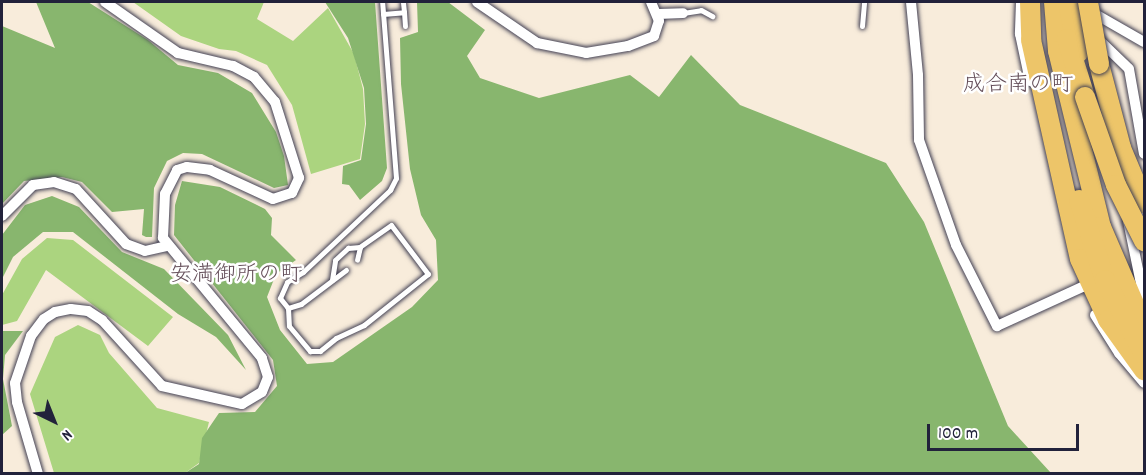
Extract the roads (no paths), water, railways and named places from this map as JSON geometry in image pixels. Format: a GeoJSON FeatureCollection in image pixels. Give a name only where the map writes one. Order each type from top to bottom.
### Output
{"type":"FeatureCollection","features":[{"type":"Feature","properties":{"kind":"highway"},"geometry":{"type":"LineString","coordinates":[[1029,2],[1031,40],[1080,259],[1108,320],[1144,370]]}},
{"type":"Feature","properties":{"kind":"highway"},"geometry":{"type":"LineString","coordinates":[[1035,2],[1083,218],[1105,280],[1137,328],[1144,354]]}},
{"type":"Feature","properties":{"kind":"highway"},"geometry":{"type":"LineString","coordinates":[[1055,2],[1058,51],[1098,216],[1144,346]]}},
{"type":"Feature","properties":{"kind":"highway"},"geometry":{"type":"LineString","coordinates":[[1055,2],[1116,184],[1144,241]]}},
{"type":"Feature","properties":{"kind":"highway"},"geometry":{"type":"LineString","coordinates":[[1083,3],[1085,97]]}},
{"type":"Feature","properties":{"kind":"highway"},"geometry":{"type":"LineString","coordinates":[[1083,3],[1121,148],[1144,203]]}},
{"type":"Feature","properties":{"kind":"street"},"geometry":{"type":"LineString","coordinates":[[38,474],[17,402],[15,382],[31,336],[44,319],[55,312],[71,309],[88,311],[102,320],[162,386],[242,404],[262,392],[268,377],[262,358],[167,246],[162,212],[165,194],[177,170],[198,166],[280,199],[297,186],[296,160],[275,102],[254,77],[233,66],[178,53],[105,2]]}},
{"type":"Feature","properties":{"kind":"street"},"geometry":{"type":"LineString","coordinates":[[477,2],[537,43],[586,53],[647,40],[658,29],[658,14],[651,2]]}},
{"type":"Feature","properties":{"kind":"street"},"geometry":{"type":"LineString","coordinates":[[911,2],[918,75],[919,140],[956,245],[997,326],[1082,287]]}},
{"type":"Feature","properties":{"kind":"street"},"geometry":{"type":"LineString","coordinates":[[1021,2],[1020,34],[1069,251],[1082,287],[1102,328],[1144,383]]}},
{"type":"Feature","properties":{"kind":"street"},"geometry":{"type":"LineString","coordinates":[[1083,3],[1144,42]]}},
{"type":"Feature","properties":{"kind":"street"},"geometry":{"type":"LineString","coordinates":[[1083,3],[1089,32],[1129,69],[1144,154]]}},
{"type":"Feature","properties":{"kind":"street"},"geometry":{"type":"LineString","coordinates":[[658,14],[683,13]]}},
{"type":"Feature","properties":{"kind":"street"},"geometry":{"type":"LineString","coordinates":[[2,216],[33,185],[54,182],[76,189],[126,244],[145,251],[167,246]]}},
{"type":"Feature","properties":{"kind":"street"},"geometry":{"type":"LineString","coordinates":[[1144,213],[1128,221],[1144,298]]}},
{"type":"Feature","properties":{"kind":"lane"},"geometry":{"type":"LineString","coordinates":[[332,280],[335,260],[348,248],[360,247],[391,225],[428,274],[364,325],[336,338],[320,351],[310,351],[289,326],[288,308],[280,298],[287,282],[303,272],[390,190],[396,178],[382,2]]}},
{"type":"Feature","properties":{"kind":"lane"},"geometry":{"type":"LineString","coordinates":[[403,2],[405,26]]}},
{"type":"Feature","properties":{"kind":"lane"},"geometry":{"type":"LineString","coordinates":[[862,26],[864,2]]}},
{"type":"Feature","properties":{"kind":"lane"},"geometry":{"type":"LineString","coordinates":[[683,13],[700,10],[712,16]]}},
{"type":"Feature","properties":{"kind":"lane"},"geometry":{"type":"LineString","coordinates":[[383,14],[404,12]]}},
{"type":"Feature","properties":{"kind":"lane"},"geometry":{"type":"LineString","coordinates":[[357,260],[360,247]]}},
{"type":"Feature","properties":{"kind":"lane"},"geometry":{"type":"LineString","coordinates":[[288,308],[301,304],[346,270]]}},
{"type":"Feature","properties":{"kind":"district","name":"成合南の町"},"geometry":{"type":"Point","coordinates":[1018,86]}},
{"type":"Feature","properties":{"kind":"district","name":"安満御所の町"},"geometry":{"type":"Point","coordinates":[236,276]}}]}
